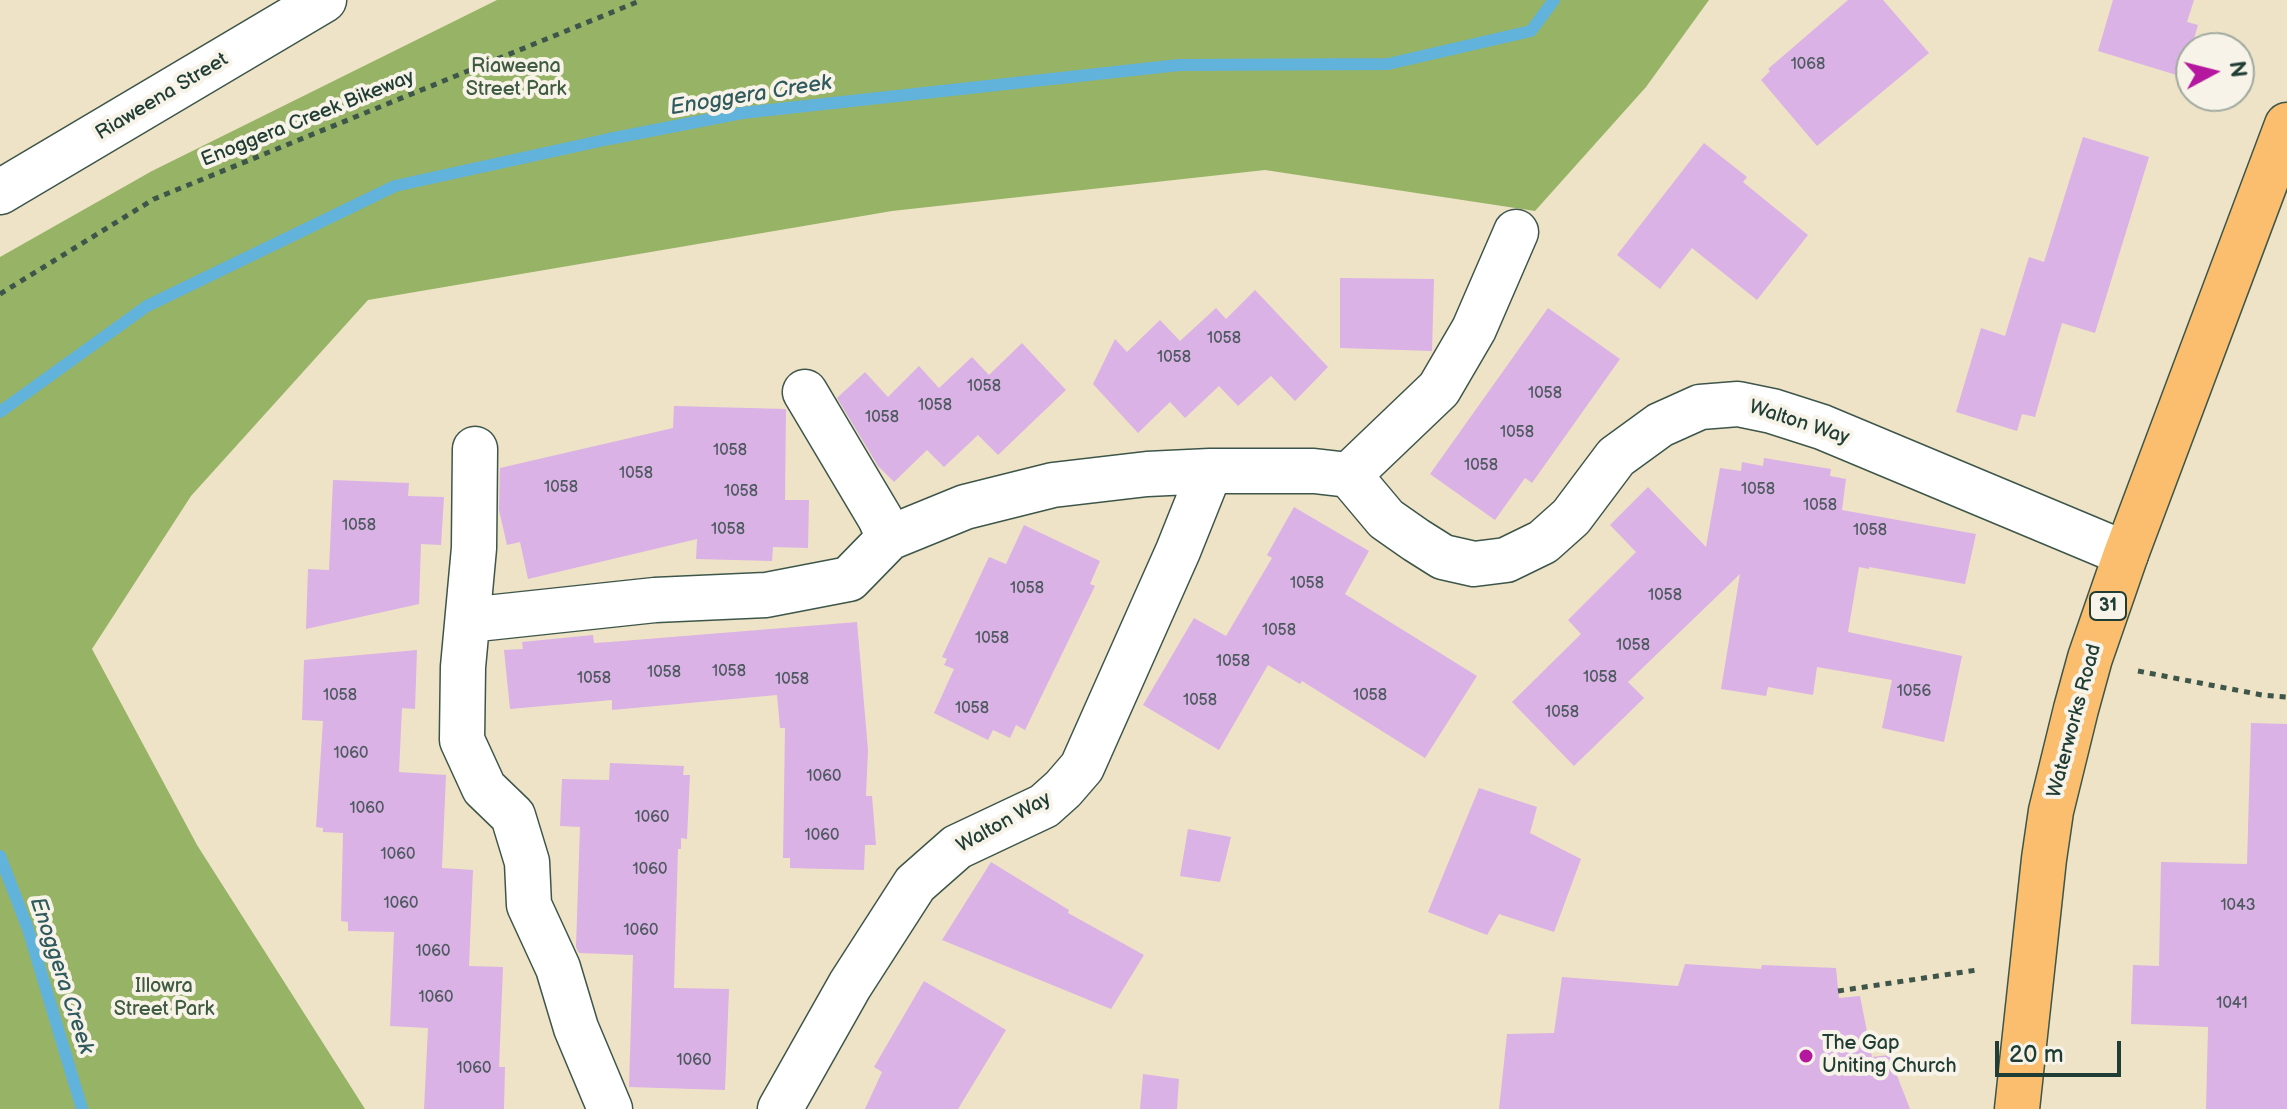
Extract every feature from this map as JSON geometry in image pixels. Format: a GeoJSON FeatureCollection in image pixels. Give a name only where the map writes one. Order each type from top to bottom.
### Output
{"type":"FeatureCollection","features":[{"type":"Feature","properties":{"kind":"main road","name":"Waterworks Road"},"geometry":{"type":"LineString","coordinates":[[2017,1109],[2051,811],[2090,658],[2287,125]]}},
{"type":"Feature","properties":{"kind":"street","name":"Riaweena Street"},"geometry":{"type":"LineString","coordinates":[[0,192],[324,0]]}},
{"type":"Feature","properties":{"kind":"street"},"geometry":{"type":"LineString","coordinates":[[468,620],[655,600],[766,595],[849,579],[889,538],[965,507],[1053,485],[1147,474],[1210,471],[1314,471],[1349,475],[1439,389],[1474,329],[1516,232]]}},
{"type":"Feature","properties":{"kind":"street"},"geometry":{"type":"LineString","coordinates":[[805,392],[889,538]]}},
{"type":"Feature","properties":{"kind":"street","name":"Walton Way"},"geometry":{"type":"LineString","coordinates":[[1349,475],[1386,519],[1443,557],[1474,564],[1506,560],[1543,542],[1571,517],[1616,457],[1660,425],[1700,407],[1738,404],[1822,427],[2126,554]]}},
{"type":"Feature","properties":{"kind":"street"},"geometry":{"type":"LineString","coordinates":[[475,449],[474,548],[463,667],[462,740],[484,788],[513,816],[527,862],[529,905],[558,968],[576,1028],[610,1109]]}},
{"type":"Feature","properties":{"kind":"street","name":"Walton Way"},"geometry":{"type":"LineString","coordinates":[[780,1109],[850,985],[915,884],[957,847],[1044,806],[1082,767],[1210,471]]}},
{"type":"Feature","properties":{"kind":"path","name":"Enoggera Creek Bikeway"},"geometry":{"type":"LineString","coordinates":[[0,294],[154,199],[642,0]]}},
{"type":"Feature","properties":{"kind":"path"},"geometry":{"type":"LineString","coordinates":[[2138,671],[2287,697]]}},
{"type":"Feature","properties":{"kind":"path"},"geometry":{"type":"LineString","coordinates":[[1838,991],[1977,970]]}},
{"type":"Feature","properties":{"kind":"green space","name":"Illowra Street Park"},"geometry":{"type":"Polygon","coordinates":[[[497,0],[1709,0],[1646,87],[1535,211],[1265,170],[892,211],[368,300],[191,496],[92,649],[197,845],[365,1109],[0,1109],[0,257],[152,171],[497,0]]]}},
{"type":"Feature","properties":{"kind":"building"},"geometry":{"type":"Polygon","coordinates":[[[1848,0],[1883,0],[1929,53],[1817,146],[1761,80],[1770,71],[1768,69],[1848,0]]]}},
{"type":"Feature","properties":{"kind":"building"},"geometry":{"type":"Polygon","coordinates":[[[2113,0],[2194,0],[2187,22],[2198,25],[2196,32],[2175,32],[2175,75],[2098,51],[2113,0]]]}},
{"type":"Feature","properties":{"kind":"building"},"geometry":{"type":"Polygon","coordinates":[[[2083,137],[2149,157],[2095,333],[2062,323],[2035,417],[2022,414],[2017,431],[1956,412],[1981,328],[2005,336],[2029,257],[2044,262],[2083,137]]]}},
{"type":"Feature","properties":{"kind":"building"},"geometry":{"type":"Polygon","coordinates":[[[1704,143],[1747,177],[1743,182],[1808,235],[1757,300],[1692,248],[1660,289],[1617,255],[1704,143]]]}},
{"type":"Feature","properties":{"kind":"building"},"geometry":{"type":"Polygon","coordinates":[[[1340,278],[1434,279],[1432,351],[1340,348],[1340,278]]]}},
{"type":"Feature","properties":{"kind":"building"},"geometry":{"type":"Polygon","coordinates":[[[1255,290],[1328,367],[1295,401],[1271,376],[1238,406],[1219,386],[1185,418],[1170,402],[1138,433],[1093,384],[1115,339],[1127,352],[1160,320],[1180,341],[1216,308],[1226,319],[1255,290]]]}},
{"type":"Feature","properties":{"kind":"building"},"geometry":{"type":"Polygon","coordinates":[[[1548,308],[1620,359],[1532,483],[1525,478],[1495,520],[1430,474],[1548,308]]]}},
{"type":"Feature","properties":{"kind":"building"},"geometry":{"type":"Polygon","coordinates":[[[1022,343],[1066,390],[998,455],[978,435],[944,467],[927,450],[894,482],[878,466],[837,398],[865,372],[888,397],[919,366],[939,388],[972,357],[989,375],[1022,343]]]}},
{"type":"Feature","properties":{"kind":"building"},"geometry":{"type":"Polygon","coordinates":[[[674,406],[786,409],[785,500],[809,500],[808,548],[773,547],[772,561],[696,559],[697,539],[528,579],[520,542],[507,545],[499,510],[500,468],[673,428],[674,406]]]}},
{"type":"Feature","properties":{"kind":"building"},"geometry":{"type":"Polygon","coordinates":[[[1764,458],[1831,469],[1830,476],[1846,479],[1842,510],[1976,534],[1965,584],[1859,567],[1848,632],[1962,656],[1944,742],[1882,728],[1892,680],[1817,667],[1813,695],[1768,687],[1766,696],[1721,689],[1740,574],[1628,682],[1644,698],[1574,766],[1512,702],[1581,634],[1568,620],[1636,552],[1610,525],[1648,487],[1706,547],[1720,468],[1741,471],[1742,462],[1763,466],[1764,458]]]}},
{"type":"Feature","properties":{"kind":"building"},"geometry":{"type":"Polygon","coordinates":[[[333,480],[409,483],[408,496],[444,497],[441,545],[421,544],[419,604],[306,629],[308,569],[329,570],[333,480]]]}},
{"type":"Feature","properties":{"kind":"building"},"geometry":{"type":"Polygon","coordinates":[[[1294,507],[1369,551],[1345,594],[1477,676],[1425,758],[1302,681],[1300,684],[1268,665],[1219,750],[1143,705],[1194,618],[1226,636],[1272,558],[1267,555],[1294,507]]]}},
{"type":"Feature","properties":{"kind":"building"},"geometry":{"type":"Polygon","coordinates":[[[1024,525],[1100,561],[1090,584],[1095,586],[1025,730],[1016,725],[1010,738],[993,730],[988,740],[934,713],[954,669],[944,665],[947,659],[942,657],[989,557],[1006,564],[1024,525]]]}},
{"type":"Feature","properties":{"kind":"building"},"geometry":{"type":"Polygon","coordinates":[[[857,622],[868,750],[866,796],[872,796],[876,845],[865,845],[864,870],[790,868],[790,858],[783,858],[785,728],[780,728],[777,695],[612,710],[612,700],[510,709],[504,650],[523,649],[522,642],[593,635],[594,643],[857,622]]]}},
{"type":"Feature","properties":{"kind":"building"},"geometry":{"type":"Polygon","coordinates":[[[417,650],[415,709],[402,708],[399,772],[446,775],[442,868],[473,870],[469,966],[503,967],[499,1067],[505,1067],[504,1109],[424,1109],[428,1028],[390,1026],[394,932],[348,931],[348,922],[341,921],[343,833],[323,832],[323,828],[316,827],[323,721],[302,720],[304,660],[417,650]]]}},
{"type":"Feature","properties":{"kind":"building"},"geometry":{"type":"Polygon","coordinates":[[[2251,723],[2287,724],[2287,1109],[2206,1109],[2208,1027],[2131,1024],[2133,965],[2159,966],[2161,862],[2247,864],[2251,723]]]}},
{"type":"Feature","properties":{"kind":"building"},"geometry":{"type":"Polygon","coordinates":[[[610,763],[684,766],[683,775],[690,775],[687,839],[681,838],[681,849],[678,849],[674,988],[729,989],[725,1090],[629,1087],[633,955],[579,953],[576,947],[580,827],[560,826],[562,779],[609,780],[610,763]]]}},
{"type":"Feature","properties":{"kind":"building"},"geometry":{"type":"Polygon","coordinates":[[[1479,788],[1537,807],[1530,833],[1581,859],[1554,932],[1499,914],[1487,935],[1428,912],[1479,788]]]}},
{"type":"Feature","properties":{"kind":"building"},"geometry":{"type":"Polygon","coordinates":[[[1188,829],[1231,837],[1220,882],[1180,876],[1188,829]]]}},
{"type":"Feature","properties":{"kind":"building"},"geometry":{"type":"Polygon","coordinates":[[[991,862],[1069,910],[1068,913],[1144,955],[1111,1009],[942,940],[991,862]]]}},
{"type":"Feature","properties":{"kind":"building"},"geometry":{"type":"Polygon","coordinates":[[[1685,964],[1761,969],[1762,965],[1836,968],[1839,998],[1860,996],[1872,1057],[1889,1055],[1910,1109],[1499,1109],[1507,1034],[1554,1033],[1562,977],[1678,986],[1685,964]]]}},
{"type":"Feature","properties":{"kind":"building"},"geometry":{"type":"Polygon","coordinates":[[[924,981],[1006,1030],[958,1109],[865,1109],[882,1072],[874,1067],[924,981]]]}},
{"type":"Feature","properties":{"kind":"building"},"geometry":{"type":"Polygon","coordinates":[[[1143,1074],[1179,1079],[1177,1109],[1140,1109],[1143,1074]]]}},
{"type":"Feature","properties":{"kind":"waterway","name":"Enoggera Creek"},"geometry":{"type":"LineString","coordinates":[[0,412],[147,306],[395,186],[742,113],[1179,65],[1388,64],[1531,31],[1554,0]]}},
{"type":"Feature","properties":{"kind":"waterway","name":"Enoggera Creek"},"geometry":{"type":"LineString","coordinates":[[0,856],[28,929],[82,1109]]}},
{"type":"Feature","properties":{"kind":"place","name":"The Gap Uniting Church"},"geometry":{"type":"Point","coordinates":[1806,1056]}},
{"type":"Feature","properties":{"kind":"park label","name":"Riaweena Street Park"},"geometry":{"type":"Point","coordinates":[516,78]}}]}
